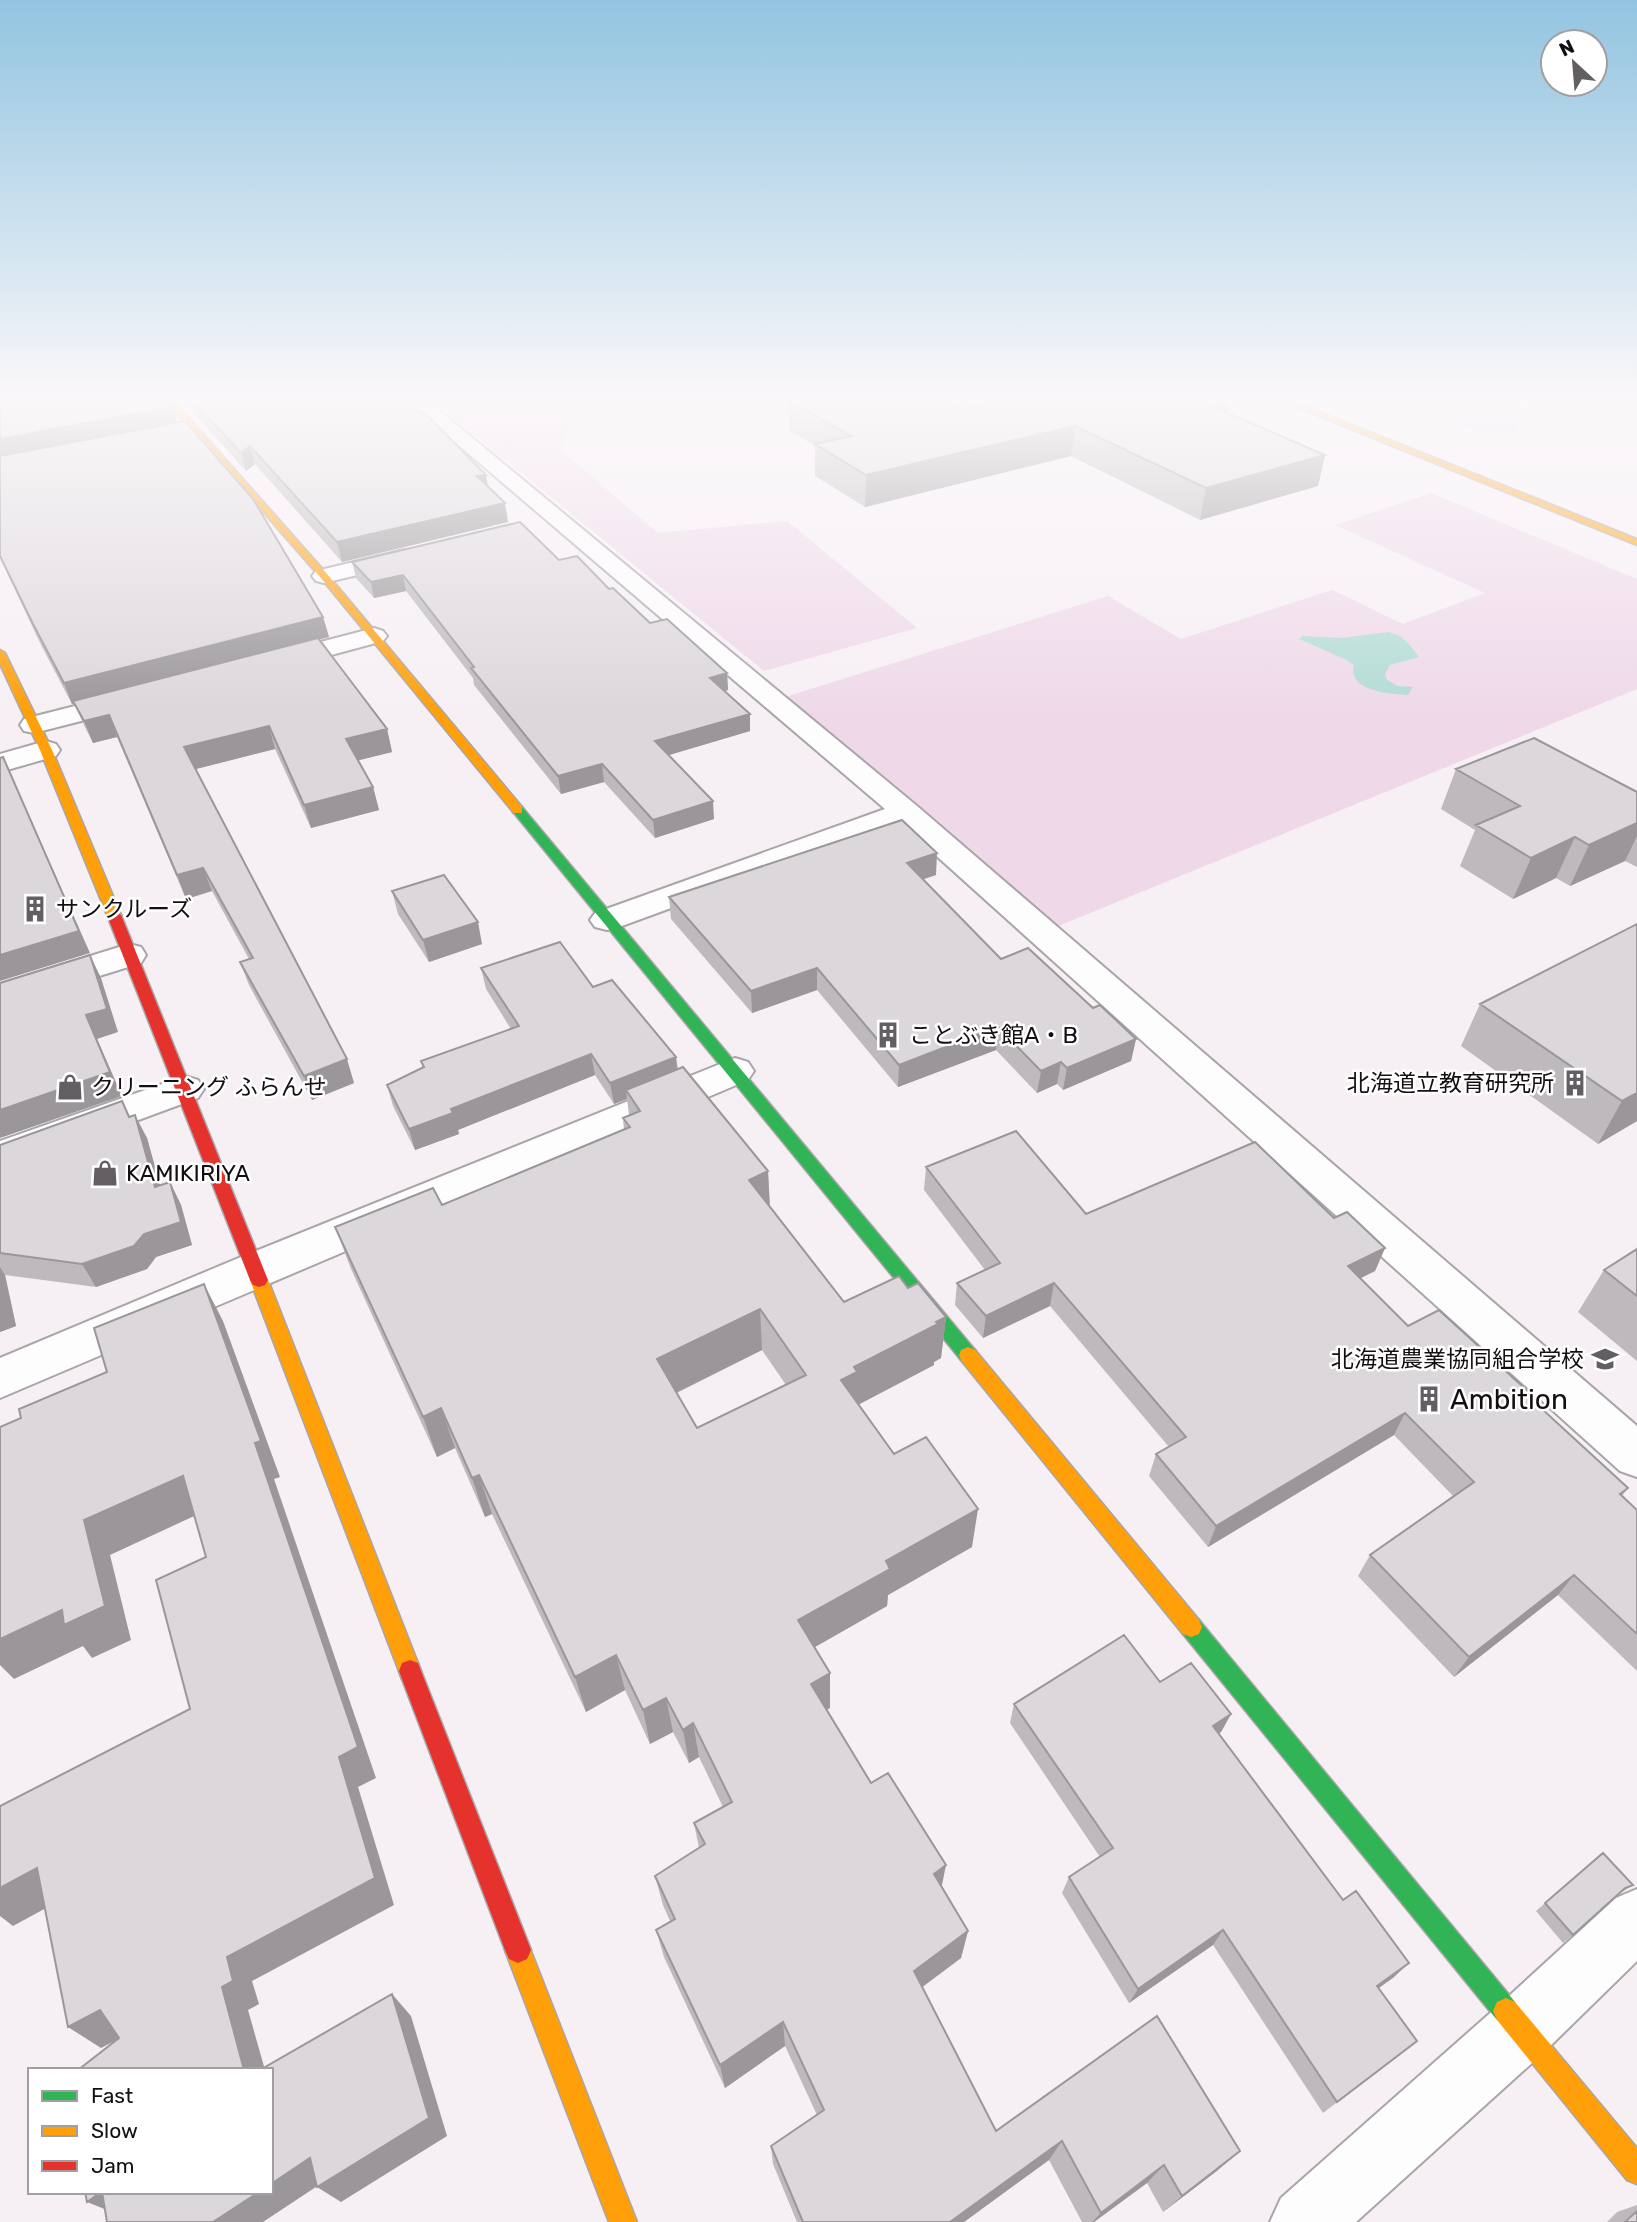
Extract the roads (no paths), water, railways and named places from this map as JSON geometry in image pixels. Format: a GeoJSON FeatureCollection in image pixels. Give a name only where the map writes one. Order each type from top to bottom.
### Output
{"type":"FeatureCollection","features":[{"type":"Feature","properties":{"kind":"street"},"geometry":{"type":"LineString","coordinates":[[262,506],[324,576],[735,1071],[1637,2170]]}},
{"type":"Feature","properties":{"kind":"street"},"geometry":{"type":"LineString","coordinates":[[528,506],[906,812],[1637,1456]]}},
{"type":"Feature","properties":{"kind":"street"},"geometry":{"type":"LineString","coordinates":[[1546,506],[1637,542]]}},
{"type":"Feature","properties":{"kind":"street"},"geometry":{"type":"LineString","coordinates":[[324,576],[428,551]]}},
{"type":"Feature","properties":{"kind":"street"},"geometry":{"type":"LineString","coordinates":[[256,667],[374,636]]}},
{"type":"Feature","properties":{"kind":"street"},"geometry":{"type":"LineString","coordinates":[[0,653],[40,738],[185,1089],[623,2222]]}},
{"type":"Feature","properties":{"kind":"street"},"geometry":{"type":"LineString","coordinates":[[0,763],[40,738],[151,695]]}},
{"type":"Feature","properties":{"kind":"street"},"geometry":{"type":"LineString","coordinates":[[607,920],[906,812]]}},
{"type":"Feature","properties":{"kind":"street"},"geometry":{"type":"LineString","coordinates":[[0,996],[129,955]]}},
{"type":"Feature","properties":{"kind":"street"},"geometry":{"type":"LineString","coordinates":[[0,1379],[256,1269],[735,1071]]}},
{"type":"Feature","properties":{"kind":"street"},"geometry":{"type":"LineString","coordinates":[[0,1156],[185,1089]]}},
{"type":"Feature","properties":{"kind":"street"},"geometry":{"type":"LineString","coordinates":[[1304,2222],[1520,2030],[1637,1919]]}},
{"type":"Feature","properties":{"kind":"place","name":"サンクルーズ"},"geometry":{"type":"Point","coordinates":[35,909]}},
{"type":"Feature","properties":{"kind":"place","name":"ことぶき館A・B"},"geometry":{"type":"Point","coordinates":[888,1035]}},
{"type":"Feature","properties":{"kind":"place","name":"北海道立教育研究所"},"geometry":{"type":"Point","coordinates":[1575,1083]}},
{"type":"Feature","properties":{"kind":"place","name":"クリーニング ふらんせ"},"geometry":{"type":"Point","coordinates":[70,1087]}},
{"type":"Feature","properties":{"kind":"place","name":"KAMIKIRIYA"},"geometry":{"type":"Point","coordinates":[105,1173]}},
{"type":"Feature","properties":{"kind":"place","name":"北海道農業協同組合学校"},"geometry":{"type":"Point","coordinates":[1605,1359]}},
{"type":"Feature","properties":{"kind":"place","name":"Ambition"},"geometry":{"type":"Point","coordinates":[1429,1399]}}]}
